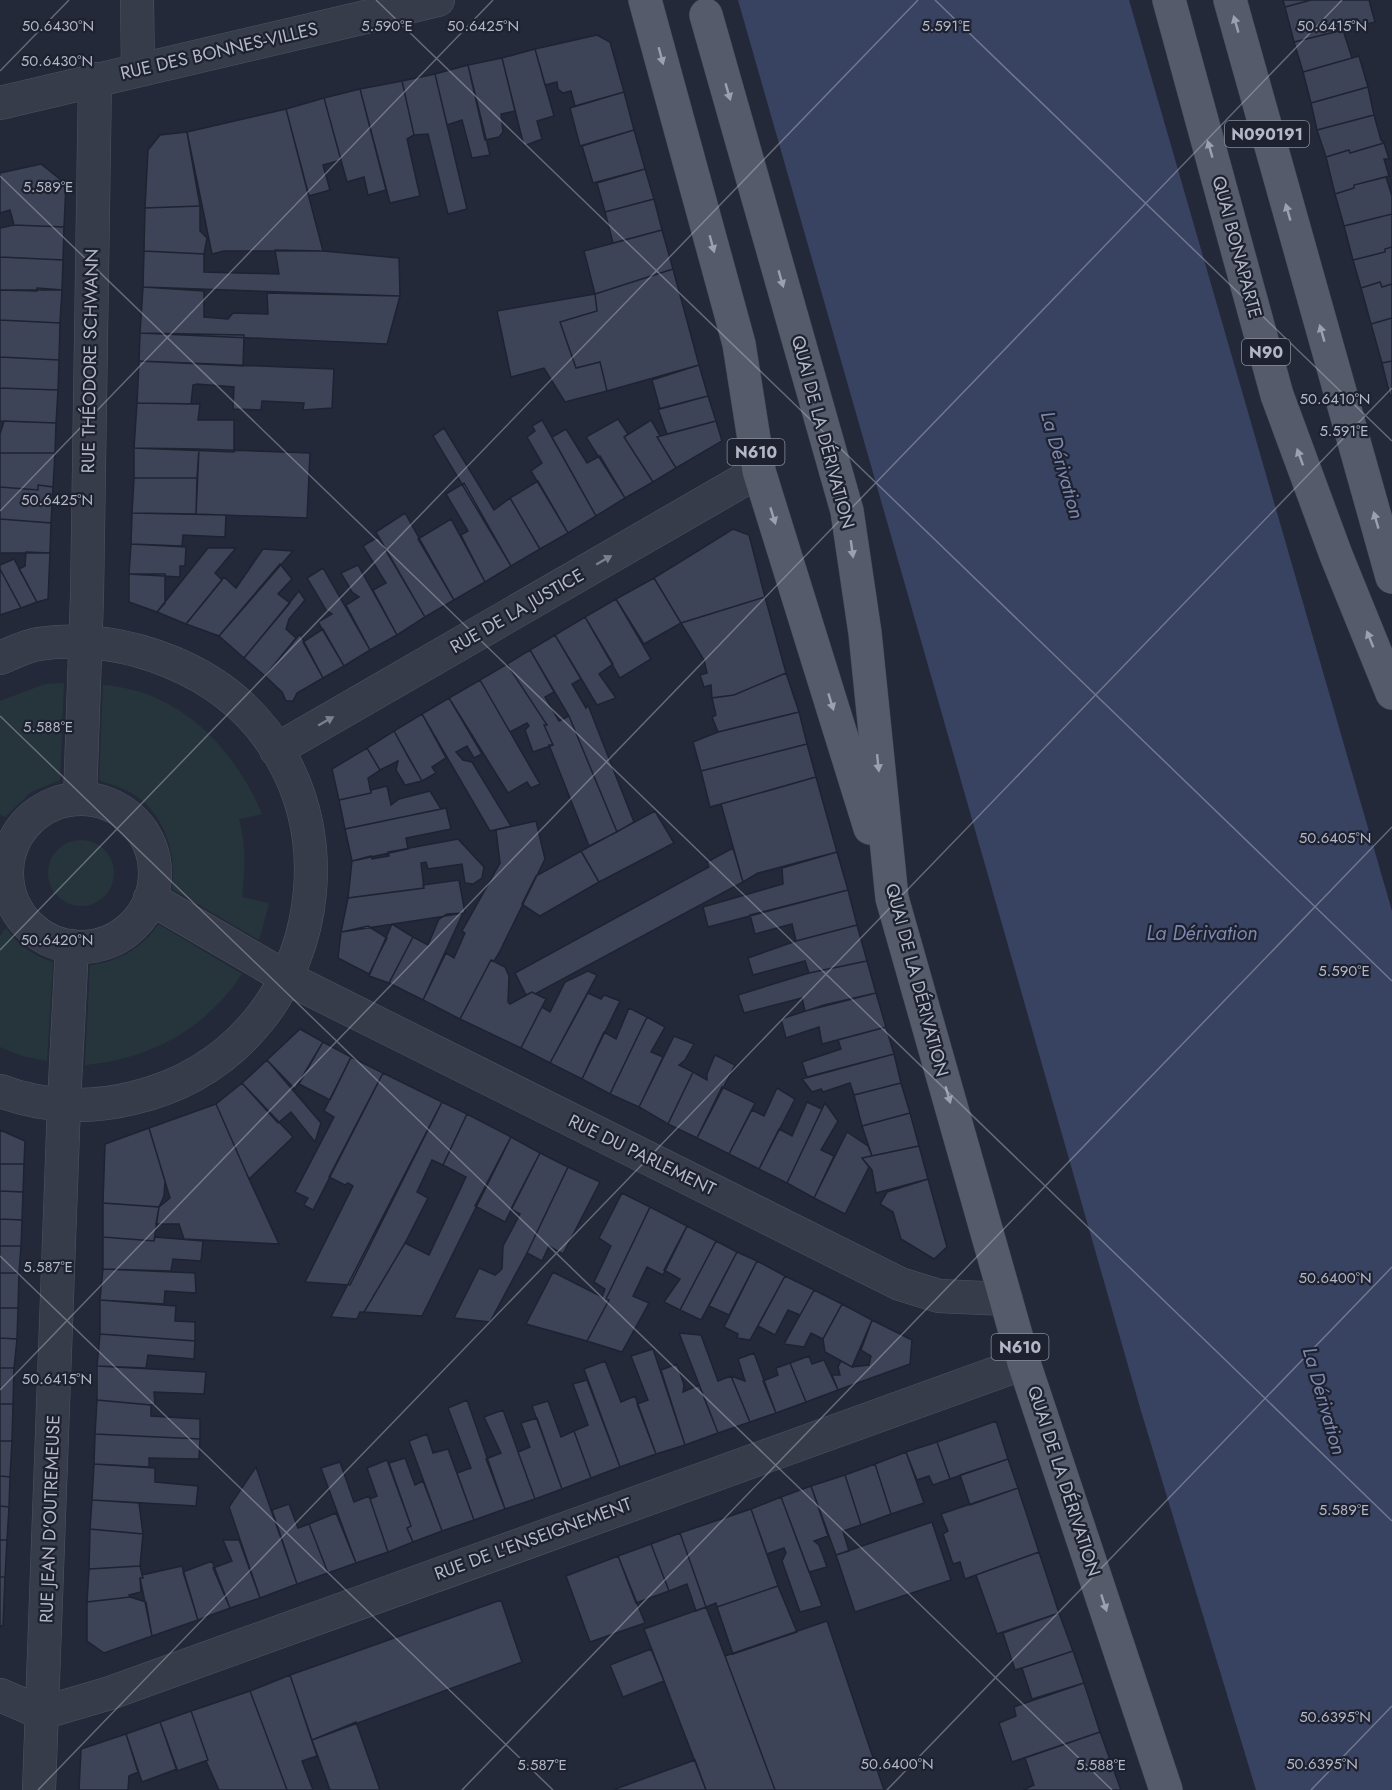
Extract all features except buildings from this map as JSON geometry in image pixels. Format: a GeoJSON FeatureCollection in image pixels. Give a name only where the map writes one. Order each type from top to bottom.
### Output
{"type":"FeatureCollection","features":[{"type":"Feature","properties":{"kind":"main road","name":"N610"},"geometry":{"type":"LineString","coordinates":[[645,0],[740,344],[759,471],[892,898]]}},
{"type":"Feature","properties":{"kind":"main road","name":"QUAI BONAPARTE"},"geometry":{"type":"LineString","coordinates":[[1169,0],[1277,395],[1336,555],[1392,693]]}},
{"type":"Feature","properties":{"kind":"main road","name":"N090191"},"geometry":{"type":"LineString","coordinates":[[1230,0],[1392,577]]}},
{"type":"Feature","properties":{"kind":"main road","name":"QUAI DE LA DÉRIVATION"},"geometry":{"type":"LineString","coordinates":[[706,15],[847,511],[865,633],[892,898],[1024,1363],[1166,1790]]}},
{"type":"Feature","properties":{"kind":"street"},"geometry":{"type":"LineString","coordinates":[[137,0],[138,69]]}},
{"type":"Feature","properties":{"kind":"street","name":"RUE DES BONNES-VILLES"},"geometry":{"type":"LineString","coordinates":[[0,103],[438,0]]}},
{"type":"Feature","properties":{"kind":"street","name":"RUE THÉODORE SCHWANN"},"geometry":{"type":"LineString","coordinates":[[80,799],[86,643],[95,79]]}},
{"type":"Feature","properties":{"kind":"street","name":"RUE DE LA JUSTICE"},"geometry":{"type":"LineString","coordinates":[[276,750],[759,471]]}},
{"type":"Feature","properties":{"kind":"street"},"geometry":{"type":"LineString","coordinates":[[0,658],[37,644],[116,645],[142,651],[185,667],[216,686],[244,709],[276,750],[300,801],[309,836],[312,873],[309,909],[303,936],[287,978],[268,1009],[217,1061],[186,1080],[152,1094],[117,1102],[45,1103],[0,1091]]}},
{"type":"Feature","properties":{"kind":"street"},"geometry":{"type":"LineString","coordinates":[[80,799],[93,799],[118,808],[138,825],[151,848],[155,874],[150,898],[138,920],[120,935],[97,945],[72,946],[49,940],[29,926],[5,897],[9,851],[7,839],[42,809],[67,800],[80,799]]}},
{"type":"Feature","properties":{"kind":"street","name":"RUE DU PARLEMENT"},"geometry":{"type":"LineString","coordinates":[[150,898],[287,978],[900,1284],[939,1296],[1006,1299]]}},
{"type":"Feature","properties":{"kind":"street","name":"RUE JEAN D'OUTREMEUSE"},"geometry":{"type":"LineString","coordinates":[[39,1790],[64,1104],[72,946]]}},
{"type":"Feature","properties":{"kind":"street","name":"RUE DE L'ENSEIGNEMENT"},"geometry":{"type":"LineString","coordinates":[[42,1713],[110,1693],[1024,1363]]}},
{"type":"Feature","properties":{"kind":"street"},"geometry":{"type":"LineString","coordinates":[[0,1695],[42,1713]]}},
{"type":"Feature","properties":{"kind":"shaded area"},"geometry":{"type":"Polygon","coordinates":[[[64,683],[60,780],[31,792],[5,817],[0,814],[0,701],[45,684],[64,683]]]}},
{"type":"Feature","properties":{"kind":"shaded area"},"geometry":{"type":"Polygon","coordinates":[[[103,685],[131,689],[156,698],[179,711],[201,727],[236,767],[262,814],[239,819],[244,858],[242,897],[269,903],[259,940],[172,889],[170,846],[158,819],[139,798],[99,780],[103,685]]]}},
{"type":"Feature","properties":{"kind":"shaded area"},"geometry":{"type":"Polygon","coordinates":[[[81,840],[94,843],[104,850],[111,860],[114,873],[111,886],[104,896],[94,903],[81,906],[68,903],[58,896],[51,886],[48,873],[51,860],[58,850],[68,843],[81,840]]]}},
{"type":"Feature","properties":{"kind":"shaded area"},"geometry":{"type":"Polygon","coordinates":[[[158,924],[242,974],[211,1011],[174,1038],[132,1056],[85,1065],[90,965],[110,961],[138,947],[158,924]]]}},
{"type":"Feature","properties":{"kind":"shaded area"},"geometry":{"type":"Polygon","coordinates":[[[6,928],[26,949],[53,962],[47,1061],[22,1056],[0,1047],[0,936],[6,928]]]}},
{"type":"Feature","properties":{"kind":"water","name":"La Dérivation"},"geometry":{"type":"Polygon","coordinates":[[[738,0],[1129,0],[1392,911],[1392,1790],[1256,1790],[1141,1411],[738,0]]]}}]}
